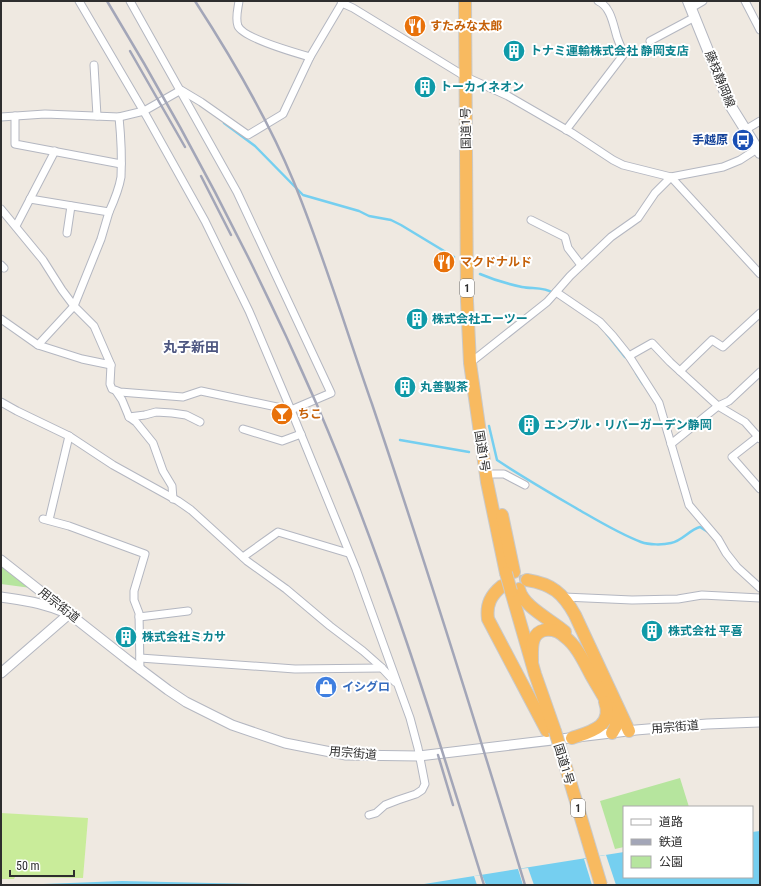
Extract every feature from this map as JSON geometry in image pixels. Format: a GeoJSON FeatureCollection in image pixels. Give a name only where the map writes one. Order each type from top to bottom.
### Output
{"type":"FeatureCollection","features":[{"type":"Feature","properties":{"kind":"highway","name":"国道1号"},"geometry":{"type":"LineString","coordinates":[[465,1],[468,302],[470,363],[478,427],[492,510],[510,572],[511,589],[551,731],[565,766],[601,885]]}},
{"type":"Feature","properties":{"kind":"highway"},"geometry":{"type":"LineString","coordinates":[[478,427],[492,474],[510,572]]}},
{"type":"Feature","properties":{"kind":"highway"},"geometry":{"type":"LineString","coordinates":[[527,580],[545,584],[558,591],[564,597],[575,615],[629,731]]}},
{"type":"Feature","properties":{"kind":"highway"},"geometry":{"type":"LineString","coordinates":[[551,731],[488,619],[487,612],[490,599],[496,591],[511,589],[566,634],[580,655],[615,718],[616,726],[612,733]]}},
{"type":"Feature","properties":{"kind":"highway"},"geometry":{"type":"LineString","coordinates":[[532,661],[533,641],[536,635],[541,631],[547,630],[554,631],[566,638],[580,655]]}},
{"type":"Feature","properties":{"kind":"highway"},"geometry":{"type":"LineString","coordinates":[[572,738],[595,730],[605,720],[607,710],[601,692]]}},
{"type":"Feature","properties":{"kind":"main road","name":"藤枝静岡線"},"geometry":{"type":"LineString","coordinates":[[691,9],[730,105],[759,151]]}},
{"type":"Feature","properties":{"kind":"street"},"geometry":{"type":"LineString","coordinates":[[79,1],[144,111],[204,221],[248,311],[291,410],[348,553],[356,569],[410,718],[420,756],[425,784],[422,790],[416,794],[386,805],[376,813],[369,815]]}},
{"type":"Feature","properties":{"kind":"street"},"geometry":{"type":"LineString","coordinates":[[116,391],[183,397],[201,391],[291,410],[331,393],[237,192],[130,1]]}},
{"type":"Feature","properties":{"kind":"street"},"geometry":{"type":"LineString","coordinates":[[240,1],[236,18],[238,27],[243,31],[266,43],[310,57]]}},
{"type":"Feature","properties":{"kind":"street"},"geometry":{"type":"LineString","coordinates":[[566,130],[624,54],[609,13],[606,7],[598,1]]}},
{"type":"Feature","properties":{"kind":"street"},"geometry":{"type":"LineString","coordinates":[[650,41],[703,1]]}},
{"type":"Feature","properties":{"kind":"street"},"geometry":{"type":"LineString","coordinates":[[745,1],[760,30]]}},
{"type":"Feature","properties":{"kind":"street"},"geometry":{"type":"LineString","coordinates":[[181,90],[248,135],[283,114],[310,57],[341,2],[466,77],[508,96],[566,130],[612,160],[671,177],[723,167],[759,151]]}},
{"type":"Feature","properties":{"kind":"street"},"geometry":{"type":"LineString","coordinates":[[94,65],[97,116]]}},
{"type":"Feature","properties":{"kind":"street"},"geometry":{"type":"LineString","coordinates":[[1,117],[45,114],[119,117],[144,111],[181,90]]}},
{"type":"Feature","properties":{"kind":"street"},"geometry":{"type":"LineString","coordinates":[[15,116],[15,144],[120,164]]}},
{"type":"Feature","properties":{"kind":"street"},"geometry":{"type":"LineString","coordinates":[[38,345],[74,306],[116,194],[120,178],[119,117]]}},
{"type":"Feature","properties":{"kind":"street"},"geometry":{"type":"LineString","coordinates":[[745,130],[760,121]]}},
{"type":"Feature","properties":{"kind":"street"},"geometry":{"type":"LineString","coordinates":[[16,226],[55,151]]}},
{"type":"Feature","properties":{"kind":"street"},"geometry":{"type":"LineString","coordinates":[[470,363],[547,302],[581,265],[611,237],[638,218],[655,193],[671,177]]}},
{"type":"Feature","properties":{"kind":"street"},"geometry":{"type":"LineString","coordinates":[[671,177],[760,274]]}},
{"type":"Feature","properties":{"kind":"street"},"geometry":{"type":"LineString","coordinates":[[30,199],[109,212]]}},
{"type":"Feature","properties":{"kind":"street"},"geometry":{"type":"LineString","coordinates":[[67,233],[71,206]]}},
{"type":"Feature","properties":{"kind":"street"},"geometry":{"type":"LineString","coordinates":[[1,209],[44,260],[62,290],[74,306],[94,326],[111,365],[110,384],[112,390],[116,391],[122,400],[129,417],[136,422],[153,443],[163,471],[172,486],[173,499]]}},
{"type":"Feature","properties":{"kind":"street"},"geometry":{"type":"LineString","coordinates":[[531,220],[565,237],[568,248],[581,265]]}},
{"type":"Feature","properties":{"kind":"street"},"geometry":{"type":"LineString","coordinates":[[556,292],[600,322],[629,356],[659,403],[689,505],[718,539],[726,553],[737,567],[760,588]]}},
{"type":"Feature","properties":{"kind":"street"},"geometry":{"type":"LineString","coordinates":[[680,371],[712,340],[723,347],[760,313]]}},
{"type":"Feature","properties":{"kind":"street"},"geometry":{"type":"LineString","coordinates":[[1,319],[38,345],[82,359],[111,365]]}},
{"type":"Feature","properties":{"kind":"street"},"geometry":{"type":"LineString","coordinates":[[629,356],[652,343],[718,406],[745,422],[759,437],[732,457],[760,489]]}},
{"type":"Feature","properties":{"kind":"street"},"geometry":{"type":"LineString","coordinates":[[671,444],[718,406],[729,401],[760,372]]}},
{"type":"Feature","properties":{"kind":"street"},"geometry":{"type":"LineString","coordinates":[[1,402],[69,436],[113,465],[191,510],[244,557],[363,651],[398,685]]}},
{"type":"Feature","properties":{"kind":"street"},"geometry":{"type":"LineString","coordinates":[[129,417],[156,412],[172,413],[186,416],[200,422]]}},
{"type":"Feature","properties":{"kind":"street"},"geometry":{"type":"LineString","coordinates":[[243,429],[282,441],[301,434]]}},
{"type":"Feature","properties":{"kind":"street"},"geometry":{"type":"LineString","coordinates":[[69,436],[46,519],[145,554],[134,591],[134,600],[139,617],[140,670]]}},
{"type":"Feature","properties":{"kind":"street"},"geometry":{"type":"LineString","coordinates":[[492,474],[504,474],[525,485]]}},
{"type":"Feature","properties":{"kind":"street"},"geometry":{"type":"LineString","coordinates":[[244,557],[278,532],[348,553]]}},
{"type":"Feature","properties":{"kind":"street","name":"用宗街道"},"geometry":{"type":"LineString","coordinates":[[1,560],[140,670],[168,690],[200,710],[232,725],[285,743],[346,755],[420,756],[629,731],[708,724],[760,722]]}},
{"type":"Feature","properties":{"kind":"street"},"geometry":{"type":"LineString","coordinates":[[564,597],[632,600],[678,599],[702,595],[760,598]]}},
{"type":"Feature","properties":{"kind":"street"},"geometry":{"type":"LineString","coordinates":[[1,597],[38,602],[69,614],[1,673]]}},
{"type":"Feature","properties":{"kind":"street"},"geometry":{"type":"LineString","coordinates":[[139,617],[188,611]]}},
{"type":"Feature","properties":{"kind":"street"},"geometry":{"type":"LineString","coordinates":[[140,658],[295,669],[382,668]]}},
{"type":"Feature","properties":{"kind":"green space"},"geometry":{"type":"Polygon","coordinates":[[[1,565],[31,588],[1,584],[1,565]]]}},
{"type":"Feature","properties":{"kind":"green space"},"geometry":{"type":"Polygon","coordinates":[[[680,778],[689,806],[623,806],[623,847],[615,849],[600,801],[680,778]]]}},
{"type":"Feature","properties":{"kind":"green space"},"geometry":{"type":"Polygon","coordinates":[[[1,813],[88,818],[83,878],[15,877],[14,879],[1,879],[1,813]]]}},
{"type":"Feature","properties":{"kind":"water"},"geometry":{"type":"Polygon","coordinates":[[[760,831],[760,885],[418,885],[623,852],[623,878],[753,878],[753,832],[760,831]]]}},
{"type":"Feature","properties":{"kind":"water"},"geometry":{"type":"Polygon","coordinates":[[[122,881],[302,885],[17,885],[122,881]]]}},
{"type":"Feature","properties":{"kind":"pier"},"geometry":{"type":"Polygon","coordinates":[[[606,855],[616,885],[592,885],[584,859],[606,855]]]}},
{"type":"Feature","properties":{"kind":"pier"},"geometry":{"type":"Polygon","coordinates":[[[528,868],[534,885],[523,885],[518,869],[528,868]]]}},
{"type":"Feature","properties":{"kind":"pier"},"geometry":{"type":"Polygon","coordinates":[[[482,875],[486,885],[477,885],[474,876],[482,875]]]}},
{"type":"Feature","properties":{"kind":"waterway"},"geometry":{"type":"LineString","coordinates":[[224,123],[255,146],[303,195],[359,211],[369,216],[391,220],[454,257]]}},
{"type":"Feature","properties":{"kind":"waterway"},"geometry":{"type":"LineString","coordinates":[[480,274],[512,285],[542,289],[553,293]]}},
{"type":"Feature","properties":{"kind":"waterway"},"geometry":{"type":"LineString","coordinates":[[606,333],[625,357]]}},
{"type":"Feature","properties":{"kind":"waterway"},"geometry":{"type":"LineString","coordinates":[[636,373],[643,384]]}},
{"type":"Feature","properties":{"kind":"waterway"},"geometry":{"type":"LineString","coordinates":[[489,426],[497,460],[603,524],[633,539],[644,543],[668,544],[675,542],[696,528],[700,527],[708,532]]}},
{"type":"Feature","properties":{"kind":"waterway"},"geometry":{"type":"LineString","coordinates":[[400,440],[469,452]]}},
{"type":"Feature","properties":{"kind":"tunnel"},"geometry":{"type":"LineString","coordinates":[[502,586],[527,580]]}},
{"type":"Feature","properties":{"kind":"railway"},"geometry":{"type":"LineString","coordinates":[[107,1],[165,99],[219,199],[270,301],[317,405],[364,523],[407,643],[484,885]]}},
{"type":"Feature","properties":{"kind":"railway"},"geometry":{"type":"LineString","coordinates":[[195,1],[235,66],[272,133],[304,208],[334,292],[412,524],[525,885]]}},
{"type":"Feature","properties":{"kind":"railway"},"geometry":{"type":"LineString","coordinates":[[130,51],[185,147]]}},
{"type":"Feature","properties":{"kind":"railway"},"geometry":{"type":"LineString","coordinates":[[201,176],[231,235]]}},
{"type":"Feature","properties":{"kind":"railway"},"geometry":{"type":"LineString","coordinates":[[438,755],[453,805]]}},
{"type":"Feature","properties":{"kind":"place","name":"すたみな太郎"},"geometry":{"type":"Point","coordinates":[415,26]}},
{"type":"Feature","properties":{"kind":"place","name":"トナミ運輸株式会社 静岡支店"},"geometry":{"type":"Point","coordinates":[514,51]}},
{"type":"Feature","properties":{"kind":"place","name":"トーカイネオン"},"geometry":{"type":"Point","coordinates":[425,87]}},
{"type":"Feature","properties":{"kind":"place","name":"手越原"},"geometry":{"type":"Point","coordinates":[743,140]}},
{"type":"Feature","properties":{"kind":"place","name":"マクドナルド"},"geometry":{"type":"Point","coordinates":[444,262]}},
{"type":"Feature","properties":{"kind":"place","name":"株式会社エーツー"},"geometry":{"type":"Point","coordinates":[417,319]}},
{"type":"Feature","properties":{"kind":"place","name":"丸善製茶"},"geometry":{"type":"Point","coordinates":[405,387]}},
{"type":"Feature","properties":{"kind":"place","name":"ちこ"},"geometry":{"type":"Point","coordinates":[282,414]}},
{"type":"Feature","properties":{"kind":"place","name":"エンブル・リバーガーデン静岡"},"geometry":{"type":"Point","coordinates":[529,425]}},
{"type":"Feature","properties":{"kind":"place","name":"株式会社 平喜"},"geometry":{"type":"Point","coordinates":[652,631]}},
{"type":"Feature","properties":{"kind":"place","name":"株式会社ミカサ"},"geometry":{"type":"Point","coordinates":[126,637]}},
{"type":"Feature","properties":{"kind":"place","name":"イシグロ"},"geometry":{"type":"Point","coordinates":[326,687]}},
{"type":"Feature","properties":{"kind":"district","name":"丸子新田"},"geometry":{"type":"Point","coordinates":[191,347]}}]}
